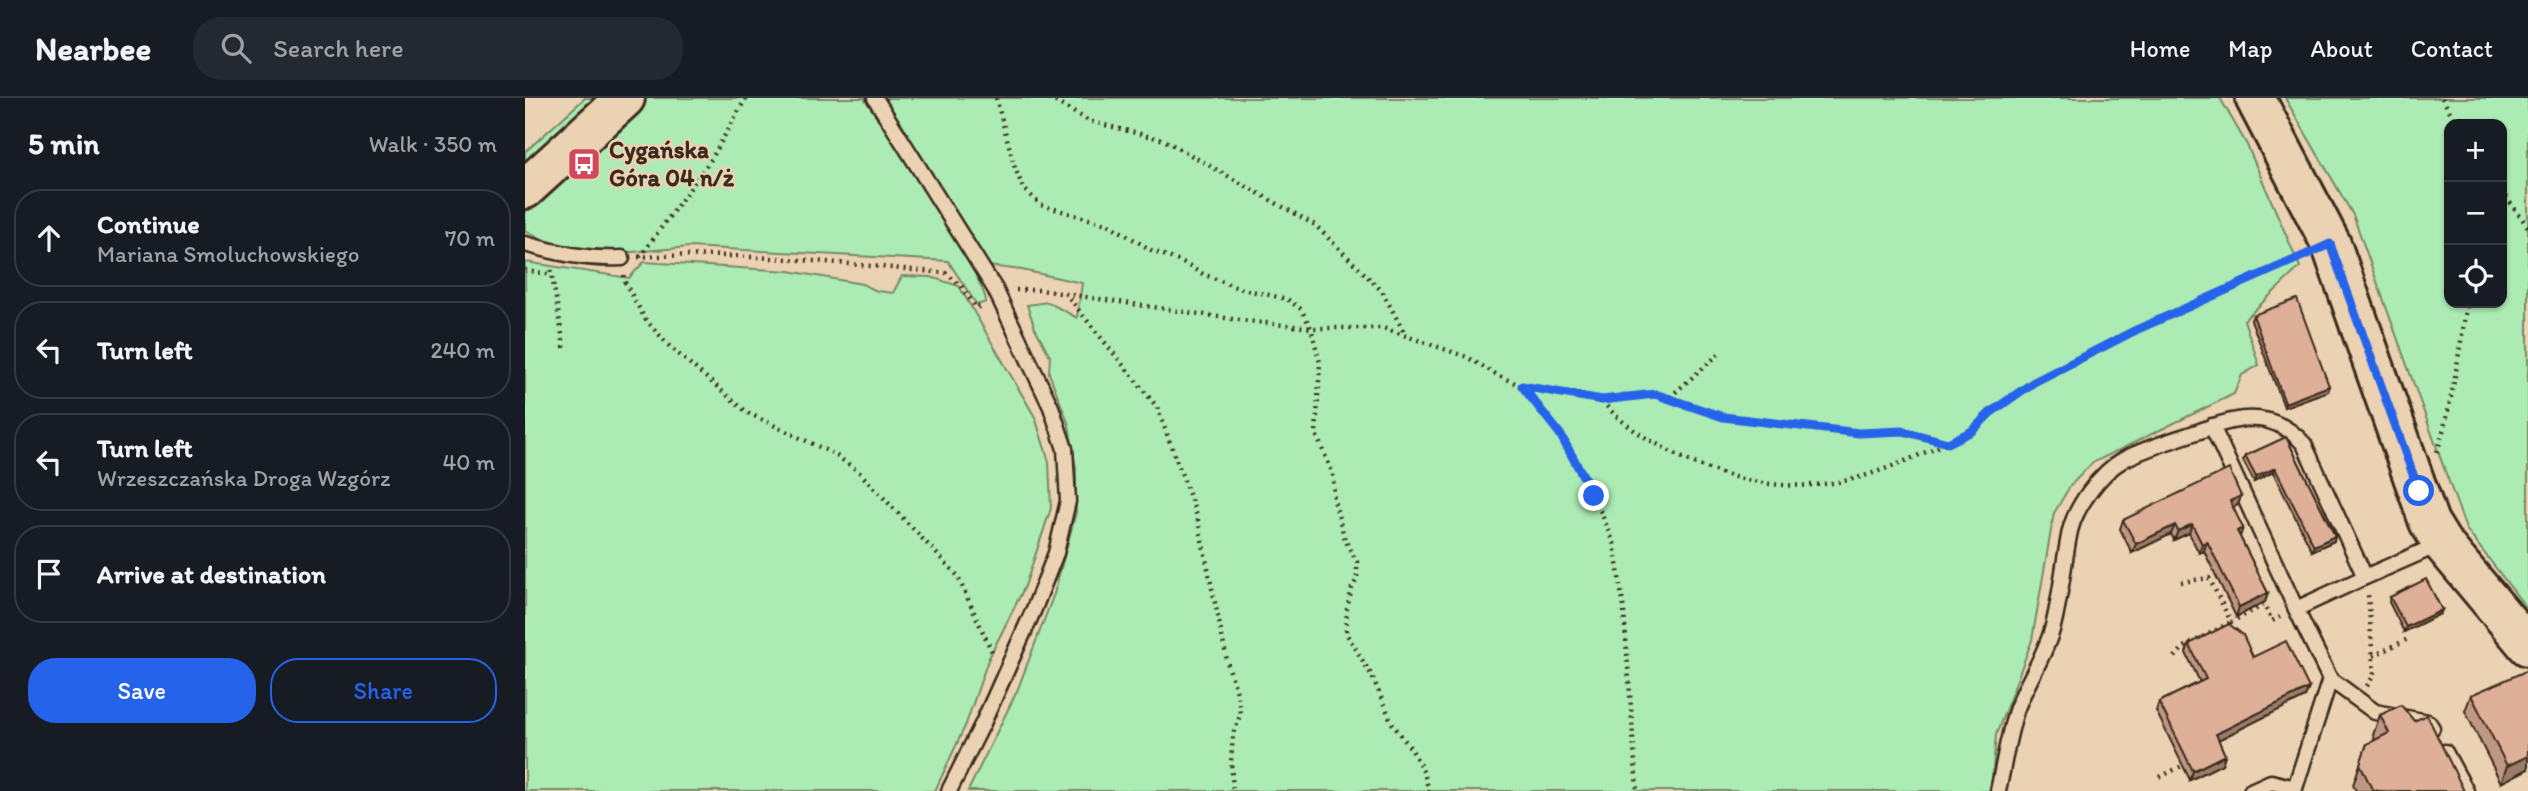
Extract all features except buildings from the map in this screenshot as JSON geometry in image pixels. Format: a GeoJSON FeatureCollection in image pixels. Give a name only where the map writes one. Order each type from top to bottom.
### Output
{"type":"FeatureCollection","features":[{"type":"Feature","properties":{"kind":"street"},"geometry":{"type":"LineString","coordinates":[[525,188],[625,98]]}},
{"type":"Feature","properties":{"kind":"street"},"geometry":{"type":"LineString","coordinates":[[2255,98],[2330,244],[2429,522],[2442,543],[2528,646]]}},
{"type":"Feature","properties":{"kind":"lane"},"geometry":{"type":"LineString","coordinates":[[875,98],[995,289],[1051,407],[1065,449],[1068,500],[1056,553],[1034,609],[949,791]]}},
{"type":"Feature","properties":{"kind":"lane"},"geometry":{"type":"LineString","coordinates":[[525,244],[568,256],[622,258]]}},
{"type":"Feature","properties":{"kind":"lane"},"geometry":{"type":"LineString","coordinates":[[1998,791],[2017,709],[2052,632],[2071,527],[2083,503],[2100,480],[2122,460],[2213,426],[2242,419],[2260,419],[2279,424],[2291,430],[2304,444],[2365,577]]}},
{"type":"Feature","properties":{"kind":"lane"},"geometry":{"type":"LineString","coordinates":[[2213,426],[2330,679],[2375,712],[2428,722],[2466,791]]}},
{"type":"Feature","properties":{"kind":"lane"},"geometry":{"type":"LineString","coordinates":[[2296,609],[2442,543]]}},
{"type":"Feature","properties":{"kind":"lane"},"geometry":{"type":"LineString","coordinates":[[2251,791],[2271,782],[2295,789],[2330,679]]}},
{"type":"Feature","properties":{"kind":"path"},"geometry":{"type":"LineString","coordinates":[[640,257],[712,158],[746,98]]}},
{"type":"Feature","properties":{"kind":"path"},"geometry":{"type":"LineString","coordinates":[[996,98],[1015,168],[1024,188],[1041,205],[1110,225],[1151,250],[1238,288],[1287,299],[1301,309],[1311,328],[1320,363],[1316,434],[1333,474],[1333,500],[1345,540],[1357,562],[1357,579],[1347,608],[1346,633],[1372,676],[1392,723],[1412,750],[1429,791]]}},
{"type":"Feature","properties":{"kind":"path"},"geometry":{"type":"LineString","coordinates":[[1049,98],[1089,121],[1164,140],[1315,225],[1382,290],[1405,335]]}},
{"type":"Feature","properties":{"kind":"path"},"geometry":{"type":"LineString","coordinates":[[2442,98],[2454,119]]}},
{"type":"Feature","properties":{"kind":"path"},"geometry":{"type":"LineString","coordinates":[[2507,198],[2528,227]]}},
{"type":"Feature","properties":{"kind":"path"},"geometry":{"type":"LineString","coordinates":[[1602,400],[1619,420],[1641,436],[1691,462],[1739,480],[1781,486],[1832,483],[1871,474],[1948,443],[1972,431],[1990,413],[2034,382],[2124,335],[2330,244]]}},
{"type":"Feature","properties":{"kind":"path"},"geometry":{"type":"LineString","coordinates":[[1001,682],[992,652],[957,575],[858,471],[835,454],[748,413],[670,347],[645,319],[625,282],[622,258],[672,255],[735,257],[946,272],[962,287],[976,308],[989,304],[995,289],[1040,290],[1311,328],[1383,328],[1467,357],[1522,386],[1602,400],[1655,394],[1723,417],[1859,433],[1903,431],[1948,443]]}},
{"type":"Feature","properties":{"kind":"path"},"geometry":{"type":"LineString","coordinates":[[551,267],[565,352]]}},
{"type":"Feature","properties":{"kind":"path"},"geometry":{"type":"LineString","coordinates":[[525,270],[552,275]]}},
{"type":"Feature","properties":{"kind":"path"},"geometry":{"type":"LineString","coordinates":[[1065,293],[1157,407],[1197,516],[1228,665],[1238,696],[1240,715],[1233,735],[1231,762],[1233,791]]}},
{"type":"Feature","properties":{"kind":"path"},"geometry":{"type":"LineString","coordinates":[[2419,491],[2431,471],[2444,431],[2466,308]]}},
{"type":"Feature","properties":{"kind":"path"},"geometry":{"type":"LineString","coordinates":[[1670,397],[1721,352]]}},
{"type":"Feature","properties":{"kind":"path"},"geometry":{"type":"LineString","coordinates":[[1522,386],[1560,434],[1594,496],[1614,544],[1624,611],[1637,791]]}},
{"type":"Feature","properties":{"kind":"path"},"geometry":{"type":"LineString","coordinates":[[2359,699],[2374,676],[2365,577]]}},
{"type":"Feature","properties":{"kind":"path"},"geometry":{"type":"LineString","coordinates":[[2181,582],[2209,578],[2231,622]]}},
{"type":"Feature","properties":{"kind":"path"},"geometry":{"type":"LineString","coordinates":[[2175,657],[2184,647],[2264,605],[2272,621]]}},
{"type":"Feature","properties":{"kind":"path"},"geometry":{"type":"LineString","coordinates":[[2373,656],[2410,638]]}},
{"type":"Feature","properties":{"kind":"path"},"geometry":{"type":"LineString","coordinates":[[2160,777],[2182,766]]}},
{"type":"Feature","properties":{"kind":"green space"},"geometry":{"type":"Polygon","coordinates":[[[585,98],[601,98],[527,164],[525,152],[585,98]]]}},
{"type":"Feature","properties":{"kind":"green space"},"geometry":{"type":"Polygon","coordinates":[[[646,98],[864,98],[953,235],[982,288],[986,302],[977,305],[948,261],[690,247],[632,252],[569,251],[525,231],[525,208],[537,197],[541,201],[608,140],[605,136],[646,98]]]}},
{"type":"Feature","properties":{"kind":"green space"},"geometry":{"type":"Polygon","coordinates":[[[885,98],[2220,98],[2247,145],[2300,267],[2244,320],[2259,365],[2242,375],[2234,394],[2092,463],[2070,486],[2054,513],[2032,640],[1996,735],[1991,791],[968,791],[1017,691],[1054,594],[1076,512],[1076,468],[1069,425],[1049,373],[1050,356],[1035,328],[1027,305],[1048,302],[1077,318],[1082,283],[989,266],[885,98]]]}},
{"type":"Feature","properties":{"kind":"green space"},"geometry":{"type":"Polygon","coordinates":[[[2285,98],[2528,98],[2528,610],[2466,529],[2353,215],[2285,98]]]}},
{"type":"Feature","properties":{"kind":"green space"},"geometry":{"type":"Polygon","coordinates":[[[525,262],[629,278],[644,262],[789,271],[862,284],[877,291],[893,293],[902,276],[931,277],[959,286],[1035,417],[1049,462],[1051,508],[1025,586],[988,660],[966,724],[935,791],[525,791],[525,262]]]}},
{"type":"Feature","properties":{"kind":"place","name":"Cygańska Góra 04 n/ż"},"geometry":{"type":"Point","coordinates":[584,164]}},
{"type":"Feature","properties":{"kind":"route"},"geometry":{"type":"LineString","coordinates":[[1594,496],[1560,434],[1522,386],[1602,400],[1655,394],[1723,417],[1859,433],[1903,431],[1948,443],[1972,431],[1990,413],[2034,382],[2136,330],[2330,244],[2419,491]]}}]}
